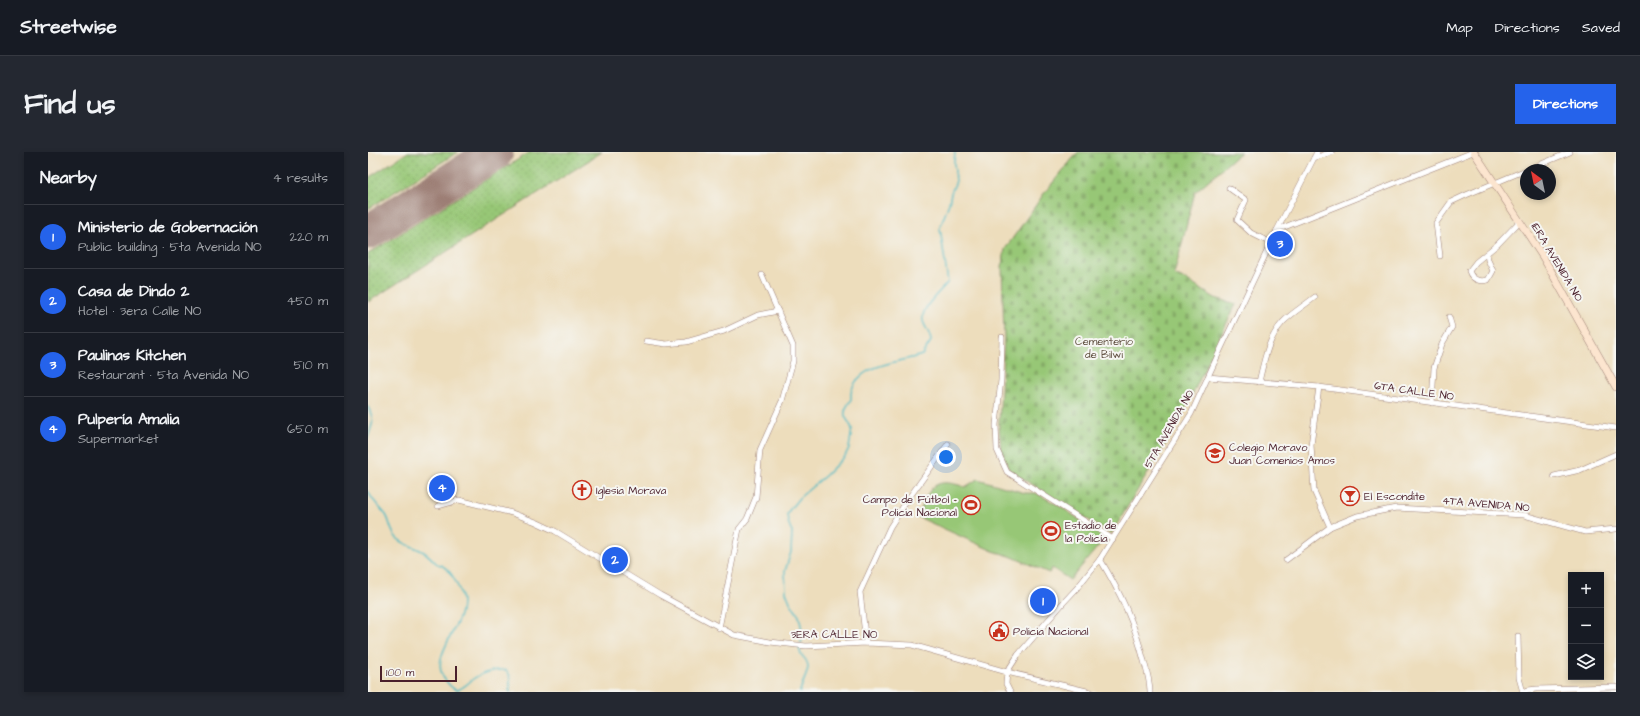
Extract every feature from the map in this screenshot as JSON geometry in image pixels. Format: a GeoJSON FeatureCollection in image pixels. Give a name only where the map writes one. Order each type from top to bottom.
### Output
{"type":"FeatureCollection","features":[{"type":"Feature","properties":{"kind":"street","name":"5TA AVENIDA NO"},"geometry":{"type":"LineString","coordinates":[[1007,672],[1018,655],[1078,588],[1100,559],[1191,414],[1277,230],[1317,152]]}},
{"type":"Feature","properties":{"kind":"street"},"geometry":{"type":"LineString","coordinates":[[1314,158],[1332,152]]}},
{"type":"Feature","properties":{"kind":"street"},"geometry":{"type":"LineString","coordinates":[[1277,230],[1473,152]]}},
{"type":"Feature","properties":{"kind":"street","name":"1ERA AVENIDA NO"},"geometry":{"type":"LineString","coordinates":[[1473,152],[1543,257],[1616,387]]}},
{"type":"Feature","properties":{"kind":"street"},"geometry":{"type":"LineString","coordinates":[[1541,164],[1570,152]]}},
{"type":"Feature","properties":{"kind":"street"},"geometry":{"type":"LineString","coordinates":[[1440,256],[1436,223],[1451,202],[1520,173]]}},
{"type":"Feature","properties":{"kind":"street"},"geometry":{"type":"LineString","coordinates":[[1229,188],[1246,200],[1237,220],[1251,233],[1271,243]]}},
{"type":"Feature","properties":{"kind":"street"},"geometry":{"type":"LineString","coordinates":[[1487,254],[1493,271],[1488,280],[1482,282],[1472,277],[1469,271],[1476,262],[1498,244],[1520,221]]}},
{"type":"Feature","properties":{"kind":"street"},"geometry":{"type":"LineString","coordinates":[[719,628],[738,529],[747,519],[756,497],[760,450],[782,401],[793,361],[793,346],[762,275]]}},
{"type":"Feature","properties":{"kind":"street"},"geometry":{"type":"LineString","coordinates":[[1259,382],[1268,346],[1279,327],[1284,321],[1315,297]]}},
{"type":"Feature","properties":{"kind":"street"},"geometry":{"type":"LineString","coordinates":[[646,341],[666,344],[686,342],[724,331],[758,315],[778,311]]}},
{"type":"Feature","properties":{"kind":"street"},"geometry":{"type":"LineString","coordinates":[[1432,403],[1434,368],[1442,344],[1452,327],[1449,317]]}},
{"type":"Feature","properties":{"kind":"street"},"geometry":{"type":"LineString","coordinates":[[1002,337],[1001,380],[996,425],[997,450],[1007,472],[1113,539]]}},
{"type":"Feature","properties":{"kind":"street","name":"6TA CALLE NO"},"geometry":{"type":"LineString","coordinates":[[1208,378],[1319,388],[1616,428]]}},
{"type":"Feature","properties":{"kind":"street"},"geometry":{"type":"LineString","coordinates":[[1319,388],[1311,445],[1314,491],[1330,527]]}},
{"type":"Feature","properties":{"kind":"street"},"geometry":{"type":"LineString","coordinates":[[866,643],[860,592],[890,528],[908,499],[948,444]]}},
{"type":"Feature","properties":{"kind":"street"},"geometry":{"type":"LineString","coordinates":[[1554,476],[1580,470],[1616,454]]}},
{"type":"Feature","properties":{"kind":"street","name":"3ERA CALLE NO"},"geometry":{"type":"LineString","coordinates":[[438,506],[459,500],[512,513],[553,530],[660,595],[734,635],[770,642],[806,646],[866,643],[912,645],[1007,672],[1091,692]]}},
{"type":"Feature","properties":{"kind":"street","name":"4TA AVENIDA NO"},"geometry":{"type":"LineString","coordinates":[[1286,560],[1330,527],[1357,516],[1396,508],[1524,515],[1586,532],[1616,529]]}},
{"type":"Feature","properties":{"kind":"street"},"geometry":{"type":"LineString","coordinates":[[1100,559],[1126,606],[1142,651],[1150,692]]}},
{"type":"Feature","properties":{"kind":"street"},"geometry":{"type":"LineString","coordinates":[[1518,636],[1519,678],[1523,692],[1537,689],[1616,687]]}},
{"type":"Feature","properties":{"kind":"street"},"geometry":{"type":"LineString","coordinates":[[1007,672],[1006,684],[1010,692]]}},
{"type":"Feature","properties":{"kind":"green space"},"geometry":{"type":"Polygon","coordinates":[[[408,152],[458,152],[368,209],[368,178],[408,152]]]}},
{"type":"Feature","properties":{"kind":"green space"},"geometry":{"type":"Polygon","coordinates":[[[530,152],[602,152],[368,302],[368,254],[530,152]]]}},
{"type":"Feature","properties":{"kind":"green space","name":"Cementerio de Bilwi"},"geometry":{"type":"Polygon","coordinates":[[[1078,152],[1241,152],[1195,192],[1174,275],[1186,280],[1215,298],[1236,304],[1179,422],[1111,534],[1009,470],[1001,450],[999,425],[1004,338],[1002,267],[1005,249],[1045,192],[1078,152]]]}},
{"type":"Feature","properties":{"kind":"green space"},"geometry":{"type":"Polygon","coordinates":[[[978,479],[1025,493],[1036,493],[1058,505],[1106,537],[1070,580],[1052,568],[1049,573],[1010,556],[993,551],[918,517],[925,499],[933,487],[938,484],[945,483],[965,487],[978,479]]]}},
{"type":"Feature","properties":{"kind":"waterway"},"geometry":{"type":"LineString","coordinates":[[801,643],[803,635],[799,616],[790,602],[786,592],[785,571],[791,552],[792,532],[787,514],[799,498],[826,475],[845,456],[849,448],[852,429],[845,416],[845,411],[851,399],[851,393],[855,383],[870,370],[922,355],[931,341],[930,335],[923,321],[923,316],[927,306],[948,282],[940,228],[956,181],[954,163],[955,152]]}},
{"type":"Feature","properties":{"kind":"waterway"},"geometry":{"type":"LineString","coordinates":[[368,407],[372,416],[371,428],[368,437]]}},
{"type":"Feature","properties":{"kind":"waterway"},"geometry":{"type":"LineString","coordinates":[[368,491],[386,515],[395,537],[424,552],[436,563],[447,569],[459,588],[462,607],[441,661],[441,671],[446,681],[452,688],[457,690],[484,673],[506,670],[510,676],[510,692]]}},
{"type":"Feature","properties":{"kind":"waterway"},"geometry":{"type":"LineString","coordinates":[[799,647],[801,655],[805,659],[808,668],[800,692]]}},
{"type":"Feature","properties":{"kind":"runway"},"geometry":{"type":"LineString","coordinates":[[368,232],[496,152]]}},
{"type":"Feature","properties":{"kind":"place","name":"Paulinas Kitchen"},"geometry":{"type":"Point","coordinates":[1280,244]}},
{"type":"Feature","properties":{"kind":"place","name":"Colegio Moravo Juan Comenios Amos"},"geometry":{"type":"Point","coordinates":[1215,453]}},
{"type":"Feature","properties":{"kind":"place","name":"Pulpería Amalia"},"geometry":{"type":"Point","coordinates":[442,488]}},
{"type":"Feature","properties":{"kind":"place","name":"Iglesia Morava"},"geometry":{"type":"Point","coordinates":[582,490]}},
{"type":"Feature","properties":{"kind":"place","name":"El Escondite"},"geometry":{"type":"Point","coordinates":[1350,496]}},
{"type":"Feature","properties":{"kind":"place","name":"Campo de Fútbol - Policia Nacional"},"geometry":{"type":"Point","coordinates":[971,505]}},
{"type":"Feature","properties":{"kind":"place","name":"Estadio de la Policía"},"geometry":{"type":"Point","coordinates":[1051,531]}},
{"type":"Feature","properties":{"kind":"place","name":"Casa de Dindo 2"},"geometry":{"type":"Point","coordinates":[615,560]}},
{"type":"Feature","properties":{"kind":"place","name":"Ministerio de Gobernación"},"geometry":{"type":"Point","coordinates":[1043,601]}},
{"type":"Feature","properties":{"kind":"place","name":"Policia Nacional"},"geometry":{"type":"Point","coordinates":[999,631]}}]}
